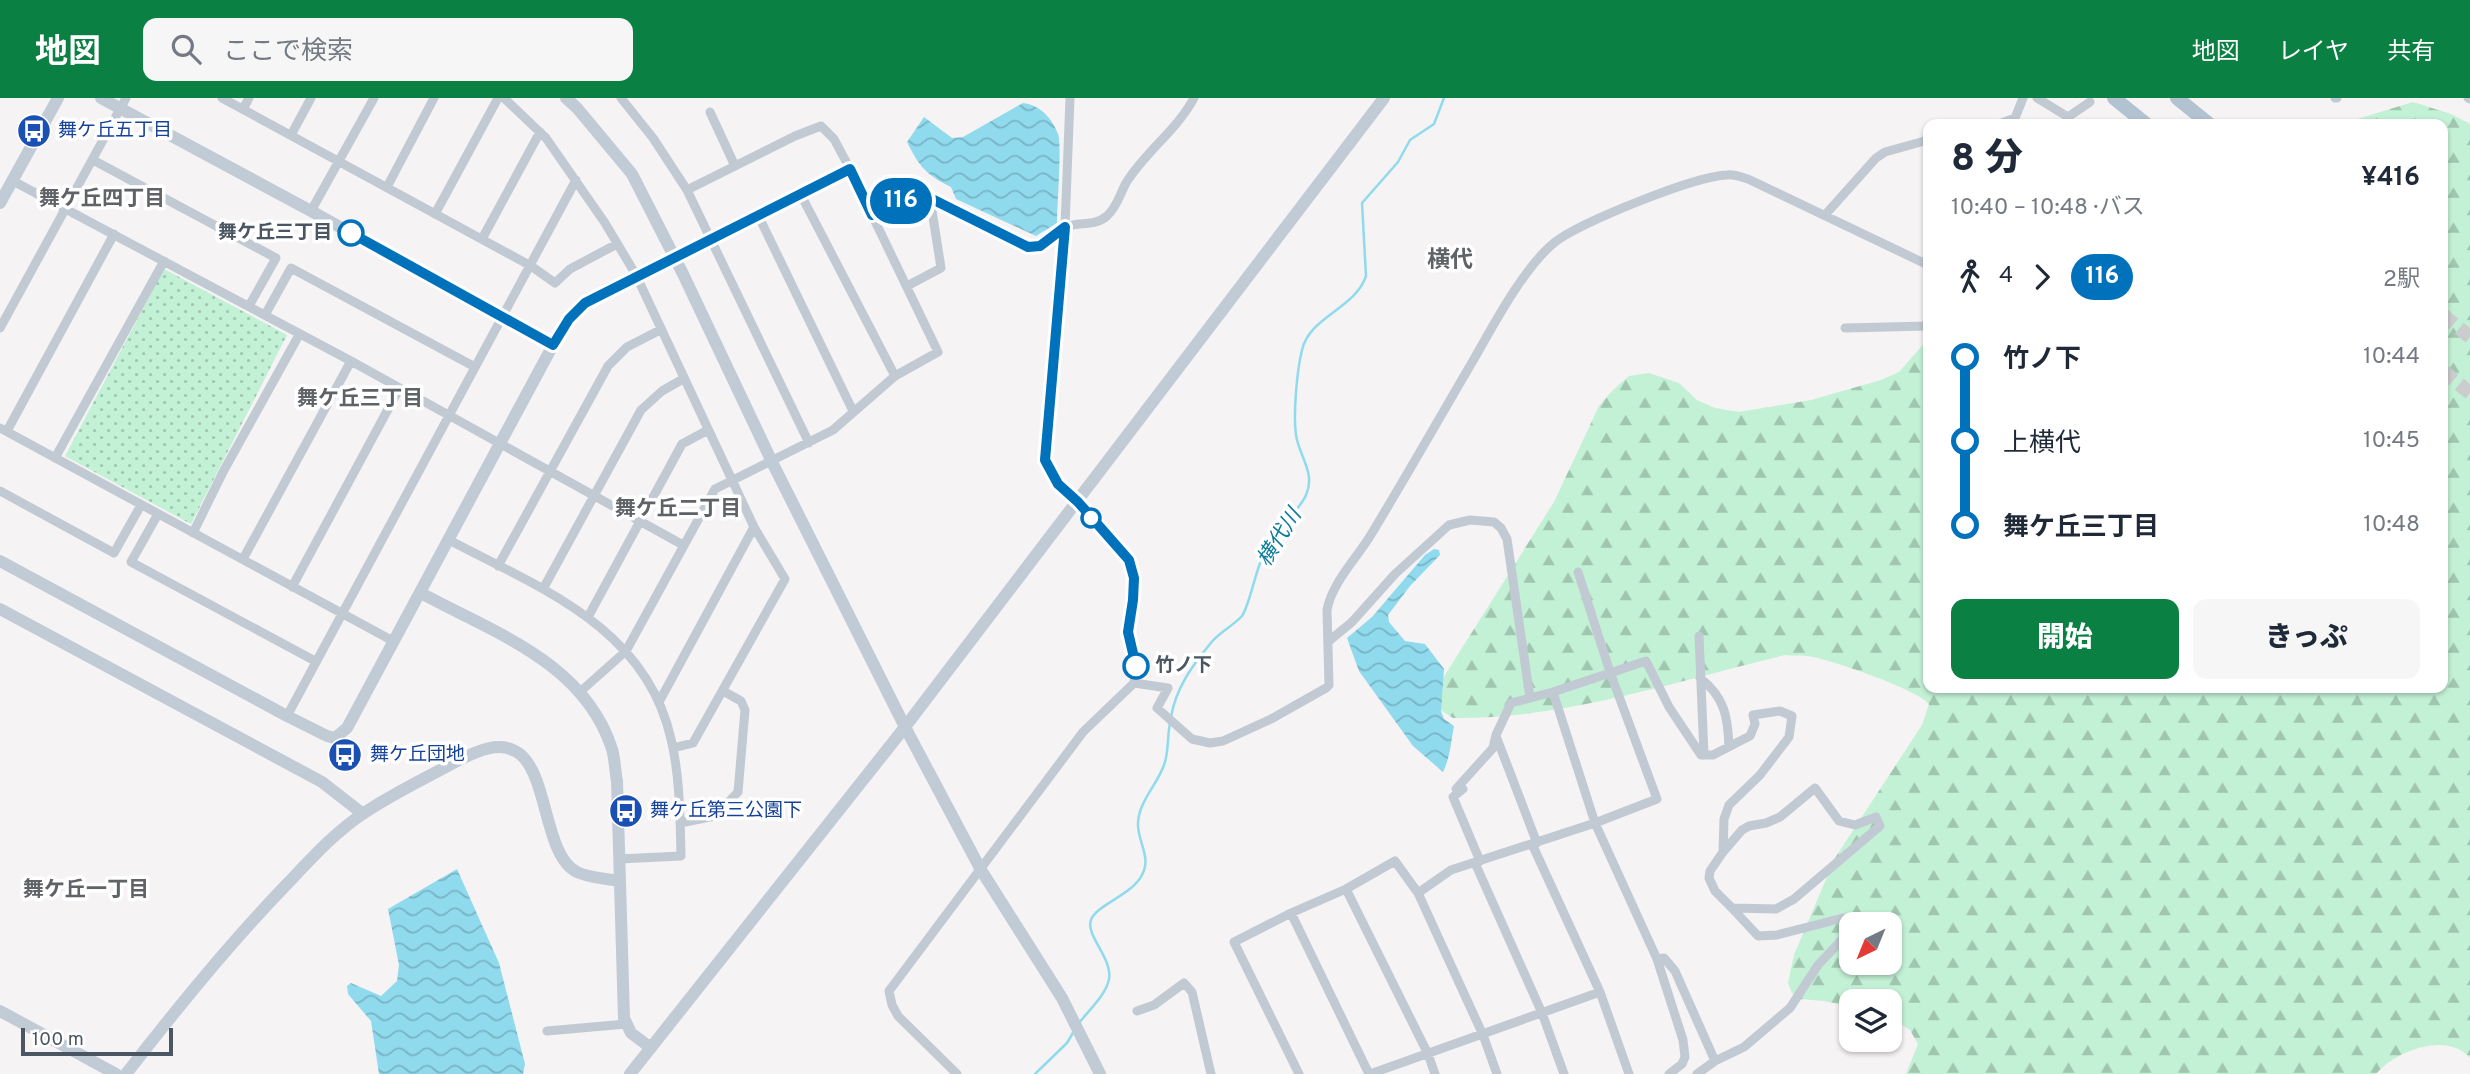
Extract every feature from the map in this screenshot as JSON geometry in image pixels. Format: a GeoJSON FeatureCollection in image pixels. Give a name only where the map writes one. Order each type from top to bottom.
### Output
{"type":"FeatureCollection","features":[{"type":"Feature","properties":{"kind":"main road"},"geometry":{"type":"LineString","coordinates":[[2114,98],[2140,119]]}},
{"type":"Feature","properties":{"kind":"main road"},"geometry":{"type":"LineString","coordinates":[[2177,98],[2203,119]]}},
{"type":"Feature","properties":{"kind":"street"},"geometry":{"type":"LineString","coordinates":[[0,203],[58,98]]}},
{"type":"Feature","properties":{"kind":"street"},"geometry":{"type":"LineString","coordinates":[[101,98],[123,103],[553,345]]}},
{"type":"Feature","properties":{"kind":"street"},"geometry":{"type":"LineString","coordinates":[[222,98],[531,266],[555,283],[570,269],[617,243]]}},
{"type":"Feature","properties":{"kind":"street"},"geometry":{"type":"LineString","coordinates":[[243,109],[249,98]]}},
{"type":"Feature","properties":{"kind":"street"},"geometry":{"type":"LineString","coordinates":[[291,135],[311,98]]}},
{"type":"Feature","properties":{"kind":"street"},"geometry":{"type":"LineString","coordinates":[[311,211],[374,98]]}},
{"type":"Feature","properties":{"kind":"street"},"geometry":{"type":"LineString","coordinates":[[387,187],[435,98]]}},
{"type":"Feature","properties":{"kind":"street"},"geometry":{"type":"LineString","coordinates":[[435,214],[498,98]]}},
{"type":"Feature","properties":{"kind":"street"},"geometry":{"type":"LineString","coordinates":[[504,98],[540,132],[576,180],[636,275],[754,527],[785,579],[694,743],[673,748]]}},
{"type":"Feature","properties":{"kind":"street"},"geometry":{"type":"LineString","coordinates":[[566,98],[632,174],[905,727],[981,870],[1062,998],[1100,1074]]}},
{"type":"Feature","properties":{"kind":"street"},"geometry":{"type":"LineString","coordinates":[[621,98],[653,138],[687,190],[708,240],[809,443]]}},
{"type":"Feature","properties":{"kind":"street"},"geometry":{"type":"LineString","coordinates":[[957,1074],[898,1016],[889,991],[1083,733],[1134,683],[1136,666],[1128,632],[1134,578],[1129,560],[1078,502],[1058,484],[1045,460],[1065,227],[1070,98]]}},
{"type":"Feature","properties":{"kind":"street"},"geometry":{"type":"LineString","coordinates":[[872,215],[922,190],[930,198],[1028,247],[1040,246],[1065,227],[1091,224],[1106,217],[1119,201],[1141,161],[1188,110],[1194,98]]}},
{"type":"Feature","properties":{"kind":"street"},"geometry":{"type":"LineString","coordinates":[[630,1074],[905,727],[1384,98]]}},
{"type":"Feature","properties":{"kind":"street"},"geometry":{"type":"LineString","coordinates":[[2012,119],[2023,98]]}},
{"type":"Feature","properties":{"kind":"street"},"geometry":{"type":"LineString","coordinates":[[2037,98],[2068,117],[2090,102]]}},
{"type":"Feature","properties":{"kind":"street"},"geometry":{"type":"LineString","coordinates":[[0,328],[123,103]]}},
{"type":"Feature","properties":{"kind":"street"},"geometry":{"type":"LineString","coordinates":[[710,112],[736,166]]}},
{"type":"Feature","properties":{"kind":"street"},"geometry":{"type":"LineString","coordinates":[[581,691],[626,651],[715,489],[833,430],[895,376],[938,352],[850,169],[834,139],[821,126],[795,136],[687,190]]}},
{"type":"Feature","properties":{"kind":"street"},"geometry":{"type":"LineString","coordinates":[[482,239],[540,132]]}},
{"type":"Feature","properties":{"kind":"street"},"geometry":{"type":"LineString","coordinates":[[1825,215],[1875,158],[1885,152],[1923,141]]}},
{"type":"Feature","properties":{"kind":"street"},"geometry":{"type":"LineString","coordinates":[[93,160],[276,258],[249,306]]}},
{"type":"Feature","properties":{"kind":"street"},"geometry":{"type":"LineString","coordinates":[[0,561],[287,716],[327,736],[342,734],[569,319],[585,303],[636,275],[850,169]]}},
{"type":"Feature","properties":{"kind":"street"},"geometry":{"type":"LineString","coordinates":[[1134,683],[1168,688],[1157,708],[1192,738],[1210,743],[1271,719],[1326,688],[1328,610],[1329,600],[1335,589],[1371,536],[1501,311],[1528,273],[1555,242],[1585,226],[1649,198],[1710,177],[1730,174],[1748,178],[1923,263]]}},
{"type":"Feature","properties":{"kind":"street"},"geometry":{"type":"LineString","coordinates":[[287,716],[576,180]]}},
{"type":"Feature","properties":{"kind":"street"},"geometry":{"type":"LineString","coordinates":[[13,181],[351,361],[683,545]]}},
{"type":"Feature","properties":{"kind":"street"},"geometry":{"type":"LineString","coordinates":[[800,193],[895,376]]}},
{"type":"Feature","properties":{"kind":"street"},"geometry":{"type":"LineString","coordinates":[[906,286],[941,268],[930,198]]}},
{"type":"Feature","properties":{"kind":"street"},"geometry":{"type":"LineString","coordinates":[[758,215],[853,411]]}},
{"type":"Feature","properties":{"kind":"street"},"geometry":{"type":"LineString","coordinates":[[114,234],[3,429],[393,641]]}},
{"type":"Feature","properties":{"kind":"street"},"geometry":{"type":"LineString","coordinates":[[55,458],[164,261]]}},
{"type":"Feature","properties":{"kind":"street"},"geometry":{"type":"LineString","coordinates":[[265,315],[291,268],[475,368]]}},
{"type":"Feature","properties":{"kind":"street"},"geometry":{"type":"LineString","coordinates":[[1845,328],[1923,326]]}},
{"type":"Feature","properties":{"kind":"street"},"geometry":{"type":"LineString","coordinates":[[498,566],[608,366],[627,347],[660,330]]}},
{"type":"Feature","properties":{"kind":"street"},"geometry":{"type":"LineString","coordinates":[[194,533],[223,472],[299,335]]}},
{"type":"Feature","properties":{"kind":"street"},"geometry":{"type":"LineString","coordinates":[[243,559],[351,361]]}},
{"type":"Feature","properties":{"kind":"street"},"geometry":{"type":"LineString","coordinates":[[542,589],[641,410],[662,391],[683,379]]}},
{"type":"Feature","properties":{"kind":"street"},"geometry":{"type":"LineString","coordinates":[[292,587],[399,389]]}},
{"type":"Feature","properties":{"kind":"street"},"geometry":{"type":"LineString","coordinates":[[588,617],[682,444],[708,430]]}},
{"type":"Feature","properties":{"kind":"street"},"geometry":{"type":"LineString","coordinates":[[0,491],[114,553],[141,505]]}},
{"type":"Feature","properties":{"kind":"street"},"geometry":{"type":"LineString","coordinates":[[158,514],[131,562],[315,661]]}},
{"type":"Feature","properties":{"kind":"street"},"geometry":{"type":"LineString","coordinates":[[1329,641],[1352,622],[1395,574],[1449,524],[1470,520],[1494,522],[1501,527],[1507,539],[1530,698]]}},
{"type":"Feature","properties":{"kind":"street"},"geometry":{"type":"LineString","coordinates":[[659,702],[754,527]]}},
{"type":"Feature","properties":{"kind":"street"},"geometry":{"type":"LineString","coordinates":[[449,540],[542,589],[609,633],[639,666],[659,702],[673,748],[681,856],[619,859]]}},
{"type":"Feature","properties":{"kind":"street"},"geometry":{"type":"LineString","coordinates":[[1418,893],[1451,870],[1595,823],[1657,799],[1578,572]]}},
{"type":"Feature","properties":{"kind":"street"},"geometry":{"type":"LineString","coordinates":[[421,593],[552,664],[581,691],[601,722],[613,751],[617,781],[624,1018],[631,1033],[650,1048]]}},
{"type":"Feature","properties":{"kind":"street"},"geometry":{"type":"LineString","coordinates":[[0,609],[322,782],[363,814]]}},
{"type":"Feature","properties":{"kind":"street"},"geometry":{"type":"LineString","coordinates":[[1699,636],[1704,755]]}},
{"type":"Feature","properties":{"kind":"street"},"geometry":{"type":"LineString","coordinates":[[1564,1074],[1542,1013],[1477,862],[1453,797],[1493,748],[1511,703],[1646,661],[1669,707],[1701,755],[1713,755],[1750,736],[1755,724],[1753,715],[1780,711],[1792,716],[1789,737],[1760,775],[1729,805],[1724,819],[1723,852]]}},
{"type":"Feature","properties":{"kind":"street"},"geometry":{"type":"LineString","coordinates":[[1700,678],[1713,688],[1721,700],[1728,728],[1729,747]]}},
{"type":"Feature","properties":{"kind":"street"},"geometry":{"type":"LineString","coordinates":[[680,823],[715,816],[738,792],[745,710],[741,701],[723,691]]}},
{"type":"Feature","properties":{"kind":"street"},"geometry":{"type":"LineString","coordinates":[[1553,692],[1595,823],[1657,959],[1686,1049],[1682,1064],[1669,1074]]}},
{"type":"Feature","properties":{"kind":"street"},"geometry":{"type":"LineString","coordinates":[[1496,735],[1535,843],[1600,992],[1629,1074]]}},
{"type":"Feature","properties":{"kind":"street"},"geometry":{"type":"LineString","coordinates":[[126,1074],[239,934],[323,846],[363,814],[432,772],[477,750],[494,747],[521,755],[535,778],[562,859],[578,873],[618,881]]}},
{"type":"Feature","properties":{"kind":"street"},"geometry":{"type":"LineString","coordinates":[[1732,908],[1776,909],[1794,899],[1880,826],[1876,817],[1855,825],[1839,821],[1815,788],[1780,817],[1766,823],[1749,825],[1742,830],[1723,852],[1710,871],[1709,878],[1715,891],[1758,936],[1777,935],[1839,919]]}},
{"type":"Feature","properties":{"kind":"street"},"geometry":{"type":"LineString","coordinates":[[1299,1074],[1234,942],[1346,889],[1395,861],[1418,893],[1483,1035],[1497,1074]]}},
{"type":"Feature","properties":{"kind":"street"},"geometry":{"type":"LineString","coordinates":[[1346,889],[1428,1054],[1435,1074]]}},
{"type":"Feature","properties":{"kind":"street"},"geometry":{"type":"LineString","coordinates":[[1291,913],[1369,1074],[1600,992]]}},
{"type":"Feature","properties":{"kind":"street"},"geometry":{"type":"LineString","coordinates":[[1697,1074],[1715,1060],[1744,1047],[1790,1008],[1818,965],[1839,941]]}},
{"type":"Feature","properties":{"kind":"street"},"geometry":{"type":"LineString","coordinates":[[1657,959],[1664,958],[1675,971],[1715,1060]]}},
{"type":"Feature","properties":{"kind":"street"},"geometry":{"type":"LineString","coordinates":[[1137,1011],[1154,1005],[1184,983],[1192,992],[1211,1074]]}},
{"type":"Feature","properties":{"kind":"street"},"geometry":{"type":"LineString","coordinates":[[0,1011],[116,1074]]}},
{"type":"Feature","properties":{"kind":"street"},"geometry":{"type":"LineString","coordinates":[[547,1031],[626,1024]]}},
{"type":"Feature","properties":{"kind":"green space"},"geometry":{"type":"Polygon","coordinates":[[[2413,102],[2451,114],[2470,124],[2470,1058],[2460,1050],[2435,1045],[2422,1047],[2395,1058],[2376,1074],[1906,1074],[1918,1044],[1910,1030],[1902,1025],[1902,989],[1839,989],[1839,1004],[1800,999],[1792,993],[1788,983],[1794,955],[1835,858],[1922,725],[1929,704],[1922,698],[1872,675],[1833,662],[1807,656],[1785,655],[1620,697],[1537,712],[1453,718],[1436,704],[1433,694],[1554,502],[1599,406],[1629,376],[1649,373],[1679,383],[1697,400],[1715,408],[1739,412],[1811,400],[1881,380],[1899,372],[1923,345],[1923,693],[2448,693],[2448,119],[2357,119],[2413,102]]]}},
{"type":"Feature","properties":{"kind":"green space"},"geometry":{"type":"Polygon","coordinates":[[[164,269],[287,335],[191,524],[65,456],[164,269]]]}},
{"type":"Feature","properties":{"kind":"water"},"geometry":{"type":"Polygon","coordinates":[[[1023,103],[1035,106],[1045,113],[1059,140],[1057,223],[1036,236],[956,199],[951,187],[924,169],[907,142],[924,117],[952,138],[963,137],[1023,103]]]}},
{"type":"Feature","properties":{"kind":"water"},"geometry":{"type":"Polygon","coordinates":[[[1434,549],[1439,550],[1440,555],[1410,586],[1388,615],[1389,622],[1405,641],[1425,644],[1444,669],[1441,711],[1444,719],[1454,726],[1449,756],[1443,772],[1413,746],[1359,671],[1347,638],[1372,617],[1425,555],[1434,549]]]}},
{"type":"Feature","properties":{"kind":"water"},"geometry":{"type":"Polygon","coordinates":[[[457,869],[499,963],[525,1064],[523,1074],[379,1074],[371,1021],[348,994],[347,986],[351,983],[381,996],[397,981],[399,965],[388,909],[457,869]]]}},
{"type":"Feature","properties":{"kind":"waterway","name":"横代川"},"geometry":{"type":"LineString","coordinates":[[1171,717],[1181,687],[1197,661],[1213,640],[1242,616],[1265,553],[1306,495],[1309,487],[1308,472],[1295,426],[1296,392],[1302,350],[1314,329],[1352,297],[1366,276],[1362,203],[1398,162],[1410,140],[1434,124],[1444,98]]}},
{"type":"Feature","properties":{"kind":"waterway","name":"横代川"},"geometry":{"type":"LineString","coordinates":[[1079,1023],[1101,997],[1109,979],[1107,963],[1092,933],[1091,920],[1100,909],[1131,888],[1145,868],[1145,855],[1138,830],[1139,815],[1164,765],[1170,723]]}},
{"type":"Feature","properties":{"kind":"waterway","name":"横代川"},"geometry":{"type":"LineString","coordinates":[[1035,1074],[1067,1043],[1074,1031]]}},
{"type":"Feature","properties":{"kind":"tunnel"},"geometry":{"type":"LineString","coordinates":[[2448,319],[2470,337]]}},
{"type":"Feature","properties":{"kind":"tunnel"},"geometry":{"type":"LineString","coordinates":[[2448,375],[2470,393]]}},
{"type":"Feature","properties":{"kind":"bus line","name":"116"},"geometry":{"type":"LineString","coordinates":[[351,233],[553,345],[569,319],[585,303],[850,169],[872,215],[922,190],[930,198],[1028,247],[1040,246],[1065,227],[1045,460],[1058,484],[1078,502],[1129,560],[1134,578],[1128,632],[1136,666]]}},
{"type":"Feature","properties":{"kind":"place","name":"舞ケ丘五丁目"},"geometry":{"type":"Point","coordinates":[34,131]}},
{"type":"Feature","properties":{"kind":"place","name":"舞ケ丘三丁目"},"geometry":{"type":"Point","coordinates":[351,233]}},
{"type":"Feature","properties":{"kind":"place","name":"竹ノ下"},"geometry":{"type":"Point","coordinates":[1136,666]}},
{"type":"Feature","properties":{"kind":"place","name":"舞ケ丘団地"},"geometry":{"type":"Point","coordinates":[345,755]}},
{"type":"Feature","properties":{"kind":"place","name":"舞ケ丘第三公園下"},"geometry":{"type":"Point","coordinates":[626,811]}},
{"type":"Feature","properties":{"kind":"district","name":"舞ケ丘四丁目"},"geometry":{"type":"Point","coordinates":[102,199]}},
{"type":"Feature","properties":{"kind":"district","name":"横代"},"geometry":{"type":"Point","coordinates":[1450,261]}},
{"type":"Feature","properties":{"kind":"district","name":"舞ケ丘三丁目"},"geometry":{"type":"Point","coordinates":[360,399]}},
{"type":"Feature","properties":{"kind":"district","name":"舞ケ丘二丁目"},"geometry":{"type":"Point","coordinates":[678,509]}},
{"type":"Feature","properties":{"kind":"district","name":"舞ケ丘一丁目"},"geometry":{"type":"Point","coordinates":[86,890]}}]}
